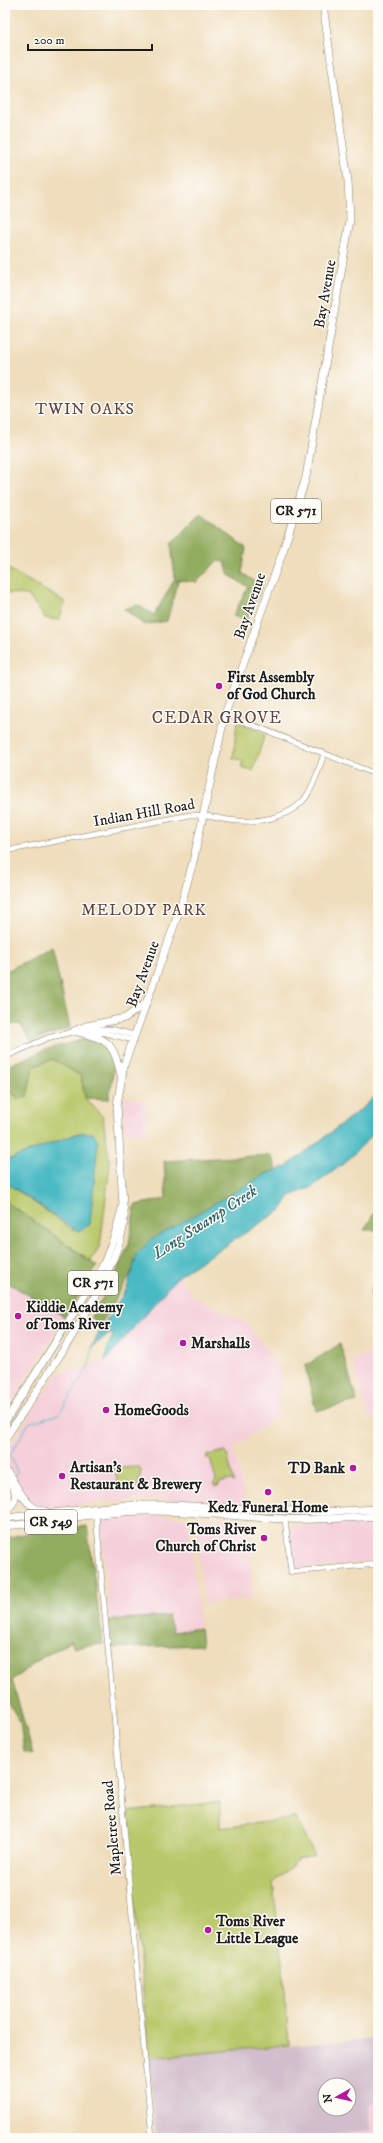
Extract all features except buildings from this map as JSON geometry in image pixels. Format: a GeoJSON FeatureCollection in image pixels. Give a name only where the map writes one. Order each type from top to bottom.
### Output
{"type":"FeatureCollection","features":[{"type":"Feature","properties":{"kind":"main road","name":"Bay Avenue"},"geometry":{"type":"LineString","coordinates":[[5,1422],[31,1381],[45,1368],[94,1295],[114,1258],[124,1227],[126,1215],[123,1205],[117,1123],[117,1105],[121,1077],[179,912],[193,862],[225,714],[296,512],[306,477],[348,230],[348,181],[323,5]]}},
{"type":"Feature","properties":{"kind":"main road"},"geometry":{"type":"LineString","coordinates":[[74,1031],[86,1026],[125,1018],[147,1002]]}},
{"type":"Feature","properties":{"kind":"main road"},"geometry":{"type":"LineString","coordinates":[[74,1031],[99,1038],[110,1046],[117,1057],[121,1077]]}},
{"type":"Feature","properties":{"kind":"main road","name":"Bay Avenue"},"geometry":{"type":"LineString","coordinates":[[45,1368],[75,1320],[81,1302],[105,1261],[123,1205]]}},
{"type":"Feature","properties":{"kind":"main road"},"geometry":{"type":"LineString","coordinates":[[5,1439],[44,1378],[45,1368]]}},
{"type":"Feature","properties":{"kind":"main road"},"geometry":{"type":"LineString","coordinates":[[5,1430],[30,1391],[31,1381],[39,1376],[44,1378]]}},
{"type":"Feature","properties":{"kind":"main road"},"geometry":{"type":"LineString","coordinates":[[5,1468],[15,1489],[14,1502],[5,1512]]}},
{"type":"Feature","properties":{"kind":"main road"},"geometry":{"type":"LineString","coordinates":[[9,1479],[30,1506],[39,1510],[58,1512]]}},
{"type":"Feature","properties":{"kind":"main road","name":"CR 549"},"geometry":{"type":"LineString","coordinates":[[5,1518],[113,1506],[156,1505],[320,1512],[378,1509]]}},
{"type":"Feature","properties":{"kind":"main road","name":"CR 549"},"geometry":{"type":"LineString","coordinates":[[5,1526],[134,1512],[171,1512],[321,1520],[378,1516]]}},
{"type":"Feature","properties":{"kind":"main road"},"geometry":{"type":"LineString","coordinates":[[5,1532],[15,1525]]}},
{"type":"Feature","properties":{"kind":"street"},"geometry":{"type":"LineString","coordinates":[[225,714],[378,775]]}},
{"type":"Feature","properties":{"kind":"street","name":"Indian Hill Road"},"geometry":{"type":"LineString","coordinates":[[5,851],[203,814],[230,820],[254,821],[281,814],[293,809],[308,794],[324,754]]}},
{"type":"Feature","properties":{"kind":"street"},"geometry":{"type":"LineString","coordinates":[[5,1057],[47,1038],[74,1031],[99,1028],[110,1029],[134,1038]]}},
{"type":"Feature","properties":{"kind":"street","name":"Mapletree Road"},"geometry":{"type":"LineString","coordinates":[[96,1515],[152,2138]]}},
{"type":"Feature","properties":{"kind":"street"},"geometry":{"type":"LineString","coordinates":[[285,1519],[291,1572],[378,1564]]}},
{"type":"Feature","properties":{"kind":"shaded area"},"geometry":{"type":"Polygon","coordinates":[[[123,1097],[146,1101],[147,1133],[131,1134],[124,1130],[123,1097]]]}},
{"type":"Feature","properties":{"kind":"shaded area"},"geometry":{"type":"Polygon","coordinates":[[[178,1276],[194,1297],[248,1324],[283,1373],[277,1416],[233,1448],[247,1505],[153,1499],[112,1501],[45,1509],[28,1501],[6,1465],[5,1453],[57,1374],[105,1361],[178,1276]]]}},
{"type":"Feature","properties":{"kind":"shaded area"},"geometry":{"type":"Polygon","coordinates":[[[5,1281],[65,1317],[5,1413],[5,1281]]]}},
{"type":"Feature","properties":{"kind":"shaded area"},"geometry":{"type":"Polygon","coordinates":[[[378,1352],[378,1414],[369,1419],[352,1359],[378,1352]]]}},
{"type":"Feature","properties":{"kind":"shaded area"},"geometry":{"type":"Polygon","coordinates":[[[129,1516],[174,1516],[189,1519],[200,1628],[173,1632],[168,1616],[109,1620],[101,1523],[106,1519],[129,1516]]]}},
{"type":"Feature","properties":{"kind":"shaded area"},"geometry":{"type":"Polygon","coordinates":[[[198,1519],[250,1521],[252,1598],[204,1604],[196,1524],[198,1519]]]}},
{"type":"Feature","properties":{"kind":"shaded area"},"geometry":{"type":"Polygon","coordinates":[[[377,1522],[378,1561],[300,1569],[293,1566],[290,1530],[293,1525],[377,1522]]]}},
{"type":"Feature","properties":{"kind":"shaded area"},"geometry":{"type":"Polygon","coordinates":[[[378,2038],[378,2103],[369,2104],[371,2130],[295,2138],[156,2138],[149,2058],[378,2038]]]}},
{"type":"Feature","properties":{"kind":"shaded area"},"geometry":{"type":"Polygon","coordinates":[[[378,2103],[378,2138],[300,2137],[371,2130],[369,2104],[378,2103]]]}},
{"type":"Feature","properties":{"kind":"green space"},"geometry":{"type":"Polygon","coordinates":[[[201,514],[246,548],[242,573],[262,586],[246,621],[233,616],[248,587],[229,575],[225,562],[217,561],[197,582],[178,580],[167,621],[144,625],[124,609],[138,605],[154,615],[175,579],[171,544],[201,514]]]}},
{"type":"Feature","properties":{"kind":"green space"},"geometry":{"type":"Polygon","coordinates":[[[5,567],[65,602],[59,620],[45,618],[28,595],[5,593],[5,567]]]}},
{"type":"Feature","properties":{"kind":"green space"},"geometry":{"type":"Polygon","coordinates":[[[237,722],[265,734],[253,771],[241,768],[243,760],[233,758],[237,722]]]}},
{"type":"Feature","properties":{"kind":"green space"},"geometry":{"type":"Polygon","coordinates":[[[52,947],[70,1028],[31,1041],[20,1024],[5,1025],[5,972],[52,947]]]}},
{"type":"Feature","properties":{"kind":"green space"},"geometry":{"type":"Polygon","coordinates":[[[89,1038],[106,1044],[114,1068],[109,1099],[85,1098],[81,1076],[53,1059],[33,1067],[27,1097],[18,1099],[5,1084],[5,1067],[47,1049],[89,1038]]]}},
{"type":"Feature","properties":{"kind":"green space"},"geometry":{"type":"Polygon","coordinates":[[[53,1059],[81,1076],[85,1098],[103,1117],[110,1165],[100,1246],[91,1261],[5,1201],[5,1182],[73,1230],[79,1133],[5,1161],[5,1084],[18,1099],[33,1067],[53,1059]]]}},
{"type":"Feature","properties":{"kind":"green space"},"geometry":{"type":"Polygon","coordinates":[[[271,1155],[277,1170],[266,1174],[147,1246],[99,1327],[91,1317],[114,1279],[129,1244],[135,1205],[166,1199],[164,1161],[271,1155]]]}},
{"type":"Feature","properties":{"kind":"green space"},"geometry":{"type":"Polygon","coordinates":[[[5,1201],[97,1266],[65,1317],[5,1281],[5,1201]]]}},
{"type":"Feature","properties":{"kind":"green space"},"geometry":{"type":"Polygon","coordinates":[[[378,1206],[378,1230],[364,1230],[378,1206]]]}},
{"type":"Feature","properties":{"kind":"green space"},"geometry":{"type":"Polygon","coordinates":[[[378,1269],[378,1311],[370,1293],[378,1269]]]}},
{"type":"Feature","properties":{"kind":"green space"},"geometry":{"type":"Polygon","coordinates":[[[340,1344],[357,1401],[316,1411],[305,1366],[340,1344]]]}},
{"type":"Feature","properties":{"kind":"green space"},"geometry":{"type":"Polygon","coordinates":[[[226,1451],[234,1482],[231,1480],[219,1483],[219,1486],[215,1486],[213,1484],[216,1481],[210,1458],[206,1458],[207,1455],[226,1451]]]}},
{"type":"Feature","properties":{"kind":"green space"},"geometry":{"type":"Polygon","coordinates":[[[139,1467],[141,1471],[138,1487],[136,1487],[136,1484],[117,1485],[115,1488],[114,1484],[117,1484],[116,1470],[113,1470],[114,1468],[139,1467]]]}},
{"type":"Feature","properties":{"kind":"green space"},"geometry":{"type":"Polygon","coordinates":[[[87,1526],[103,1644],[74,1648],[71,1641],[43,1657],[12,1680],[33,1754],[24,1752],[20,1722],[5,1697],[5,1538],[24,1534],[87,1526]]]}},
{"type":"Feature","properties":{"kind":"green space"},"geometry":{"type":"Polygon","coordinates":[[[168,1616],[173,1632],[200,1628],[202,1645],[112,1648],[109,1620],[168,1616]]]}},
{"type":"Feature","properties":{"kind":"green space","name":"Toms River Little League"},"geometry":{"type":"Polygon","coordinates":[[[220,1802],[220,1828],[296,1818],[315,1856],[299,1859],[273,1883],[284,1978],[289,2045],[149,2058],[126,1812],[220,1802]]]}},
{"type":"Feature","properties":{"kind":"water"},"geometry":{"type":"Polygon","coordinates":[[[378,1093],[378,1129],[347,1161],[312,1187],[290,1196],[281,1210],[178,1276],[105,1361],[108,1346],[114,1334],[107,1335],[91,1348],[104,1324],[127,1288],[137,1254],[152,1239],[266,1174],[287,1166],[365,1106],[378,1093]]]}},
{"type":"Feature","properties":{"kind":"water"},"geometry":{"type":"Polygon","coordinates":[[[79,1133],[93,1133],[98,1141],[90,1224],[79,1232],[5,1182],[5,1161],[79,1133]]]}},
{"type":"Feature","properties":{"kind":"waterway","name":"Long Swamp Creek"},"geometry":{"type":"LineString","coordinates":[[14,1476],[17,1472],[10,1455],[29,1423],[59,1414],[89,1366],[92,1348]]}},
{"type":"Feature","properties":{"kind":"place","name":"First Assembly of God Church"},"geometry":{"type":"Point","coordinates":[219,686]}},
{"type":"Feature","properties":{"kind":"place","name":"Kiddie Academy of Toms River"},"geometry":{"type":"Point","coordinates":[18,1316]}},
{"type":"Feature","properties":{"kind":"place","name":"Marshalls"},"geometry":{"type":"Point","coordinates":[183,1343]}},
{"type":"Feature","properties":{"kind":"place","name":"HomeGoods"},"geometry":{"type":"Point","coordinates":[106,1410]}},
{"type":"Feature","properties":{"kind":"place","name":"TD Bank"},"geometry":{"type":"Point","coordinates":[353,1468]}},
{"type":"Feature","properties":{"kind":"place","name":"Artisan's Restaurant & Brewery"},"geometry":{"type":"Point","coordinates":[62,1476]}},
{"type":"Feature","properties":{"kind":"place","name":"Kedz Funeral Home"},"geometry":{"type":"Point","coordinates":[268,1492]}},
{"type":"Feature","properties":{"kind":"place","name":"Toms River Church of Christ"},"geometry":{"type":"Point","coordinates":[264,1538]}},
{"type":"Feature","properties":{"kind":"place","name":"Toms River Little League"},"geometry":{"type":"Point","coordinates":[208,1930]}},
{"type":"Feature","properties":{"kind":"district","name":"TWIN OAKS"},"geometry":{"type":"Point","coordinates":[85,409]}},
{"type":"Feature","properties":{"kind":"district","name":"CEDAR GROVE"},"geometry":{"type":"Point","coordinates":[217,718]}},
{"type":"Feature","properties":{"kind":"district","name":"MELODY PARK"},"geometry":{"type":"Point","coordinates":[144,910]}}]}
